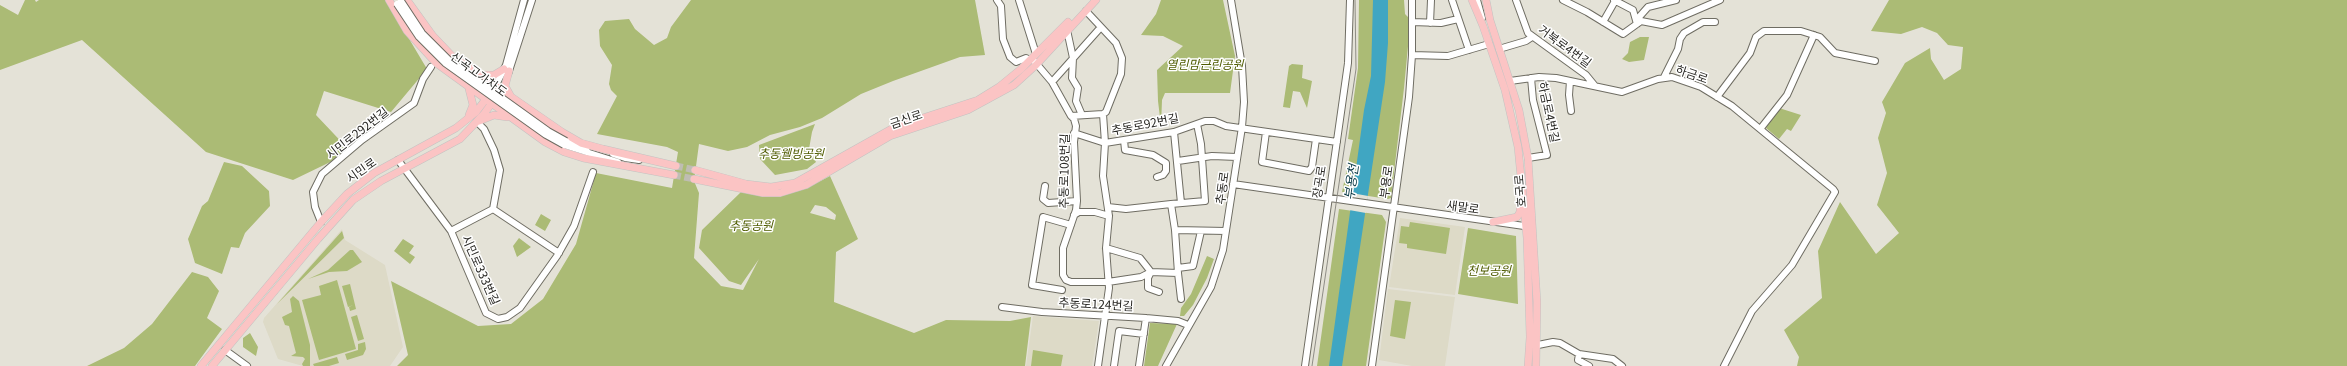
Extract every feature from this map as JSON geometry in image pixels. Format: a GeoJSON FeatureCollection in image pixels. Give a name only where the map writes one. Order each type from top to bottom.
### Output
{"type":"FeatureCollection","features":[{"type":"Feature","properties":{"kind":"main road"},"geometry":{"type":"LineString","coordinates":[[389,0],[399,19],[418,45],[436,63],[464,85],[545,142],[564,152],[594,160],[674,175]]}},
{"type":"Feature","properties":{"kind":"main road","name":"금신로"},"geometry":{"type":"LineString","coordinates":[[695,170],[757,185],[778,186],[795,183],[895,127],[978,100],[999,87],[1033,57],[1090,0]]}},
{"type":"Feature","properties":{"kind":"main road","name":"금신로"},"geometry":{"type":"LineString","coordinates":[[694,179],[763,193],[780,193],[801,187],[890,136],[979,105],[1014,85],[1036,65],[1096,0]]}},
{"type":"Feature","properties":{"kind":"main road","name":"호국로"},"geometry":{"type":"LineString","coordinates":[[1472,0],[1483,26],[1505,90],[1518,147],[1530,227],[1538,345],[1536,366]]}},
{"type":"Feature","properties":{"kind":"main road","name":"호국로"},"geometry":{"type":"LineString","coordinates":[[1486,0],[1490,20],[1522,124],[1528,158],[1530,227],[1529,366]]}},
{"type":"Feature","properties":{"kind":"main road"},"geometry":{"type":"LineString","coordinates":[[400,1],[452,56],[524,106],[581,142],[676,166]]}},
{"type":"Feature","properties":{"kind":"main road"},"geometry":{"type":"LineString","coordinates":[[475,73],[490,76],[507,70],[506,89],[524,106]]}},
{"type":"Feature","properties":{"kind":"main road"},"geometry":{"type":"LineString","coordinates":[[460,125],[473,108],[471,94],[464,85]]}},
{"type":"Feature","properties":{"kind":"main road","name":"시민로"},"geometry":{"type":"LineString","coordinates":[[212,366],[345,208],[369,188],[456,141],[477,122],[498,88]]}},
{"type":"Feature","properties":{"kind":"main road","name":"시민로"},"geometry":{"type":"LineString","coordinates":[[201,366],[321,222],[355,187],[398,160],[431,144],[460,125],[489,102]]}},
{"type":"Feature","properties":{"kind":"main road"},"geometry":{"type":"LineString","coordinates":[[477,122],[494,115],[512,118]]}},
{"type":"Feature","properties":{"kind":"main road"},"geometry":{"type":"LineString","coordinates":[[1493,222],[1514,219],[1519,214],[1521,172]]}},
{"type":"Feature","properties":{"kind":"main road"},"geometry":{"type":"LineString","coordinates":[[1538,345],[1541,366]]}},
{"type":"Feature","properties":{"kind":"street","name":"시민로"},"geometry":{"type":"LineString","coordinates":[[507,70],[524,0]]}},
{"type":"Feature","properties":{"kind":"street","name":"시민로"},"geometry":{"type":"LineString","coordinates":[[498,88],[507,70],[532,0]]}},
{"type":"Feature","properties":{"kind":"street"},"geometry":{"type":"LineString","coordinates":[[997,0],[1001,6],[1003,39],[1010,57],[1016,62],[1033,57]]}},
{"type":"Feature","properties":{"kind":"street","name":"추동로108번길"},"geometry":{"type":"LineString","coordinates":[[1019,0],[1036,65],[1052,82],[1074,119],[1077,201],[1063,248],[1064,278],[1071,282],[1108,282],[1132,279],[1151,272],[1178,270]]}},
{"type":"Feature","properties":{"kind":"street","name":"추동로"},"geometry":{"type":"LineString","coordinates":[[1166,366],[1211,287],[1223,250],[1242,128],[1243,73],[1231,0]]}},
{"type":"Feature","properties":{"kind":"street","name":"장곡로"},"geometry":{"type":"LineString","coordinates":[[1304,366],[1331,198],[1348,63],[1350,0]]}},
{"type":"Feature","properties":{"kind":"street","name":"부용로"},"geometry":{"type":"LineString","coordinates":[[1372,366],[1391,207],[1409,97],[1412,55],[1412,0]]}},
{"type":"Feature","properties":{"kind":"street"},"geometry":{"type":"LineString","coordinates":[[1430,23],[1431,0]]}},
{"type":"Feature","properties":{"kind":"street"},"geometry":{"type":"LineString","coordinates":[[1452,0],[1469,50]]}},
{"type":"Feature","properties":{"kind":"street","name":"호국로"},"geometry":{"type":"LineString","coordinates":[[1477,0],[1483,26]]}},
{"type":"Feature","properties":{"kind":"street","name":"호국로"},"geometry":{"type":"LineString","coordinates":[[1482,0],[1490,20]]}},
{"type":"Feature","properties":{"kind":"street","name":"거북로4번길"},"geometry":{"type":"LineString","coordinates":[[1516,0],[1526,28],[1532,37],[1586,75],[1595,86]]}},
{"type":"Feature","properties":{"kind":"street"},"geometry":{"type":"LineString","coordinates":[[1563,0],[1623,34],[1639,22],[1640,16],[1648,6],[1676,0]]}},
{"type":"Feature","properties":{"kind":"street"},"geometry":{"type":"LineString","coordinates":[[1603,22],[1614,0],[1633,10],[1639,22]]}},
{"type":"Feature","properties":{"kind":"street"},"geometry":{"type":"LineString","coordinates":[[1639,22],[1662,25],[1720,0]]}},
{"type":"Feature","properties":{"kind":"street","name":"신곡고가차도"},"geometry":{"type":"LineString","coordinates":[[400,1],[422,33],[449,60],[565,143]]}},
{"type":"Feature","properties":{"kind":"street"},"geometry":{"type":"LineString","coordinates":[[1074,133],[1105,143],[1103,114],[1111,103],[1121,74],[1122,65],[1116,43],[1086,11]]}},
{"type":"Feature","properties":{"kind":"street"},"geometry":{"type":"LineString","coordinates":[[1412,22],[1441,23],[1458,19]]}},
{"type":"Feature","properties":{"kind":"street"},"geometry":{"type":"LineString","coordinates":[[1664,77],[1678,49],[1680,38],[1684,33],[1703,22],[1716,22]]}},
{"type":"Feature","properties":{"kind":"street"},"geometry":{"type":"LineString","coordinates":[[1052,82],[1101,27]]}},
{"type":"Feature","properties":{"kind":"street"},"geometry":{"type":"LineString","coordinates":[[1067,30],[1073,58],[1072,78],[1078,88],[1076,101],[1082,115]]}},
{"type":"Feature","properties":{"kind":"street"},"geometry":{"type":"LineString","coordinates":[[1717,96],[1750,53],[1759,34],[1769,31],[1802,31],[1820,37],[1835,53],[1876,60]]}},
{"type":"Feature","properties":{"kind":"street"},"geometry":{"type":"LineString","coordinates":[[1761,128],[1787,95],[1814,35]]}},
{"type":"Feature","properties":{"kind":"street"},"geometry":{"type":"LineString","coordinates":[[1499,49],[1526,41],[1532,37]]}},
{"type":"Feature","properties":{"kind":"street"},"geometry":{"type":"LineString","coordinates":[[1412,55],[1448,56],[1489,44]]}},
{"type":"Feature","properties":{"kind":"street","name":"시민로292번길"},"geometry":{"type":"LineString","coordinates":[[321,222],[315,207],[312,192],[322,174],[362,140],[414,103],[423,80],[431,67]]}},
{"type":"Feature","properties":{"kind":"street","name":"하금로"},"geometry":{"type":"LineString","coordinates":[[1510,81],[1531,78],[1556,78],[1622,92],[1664,77],[1672,77],[1700,87],[1717,96],[1761,128],[1835,192],[1792,265],[1752,312],[1724,366]]}},
{"type":"Feature","properties":{"kind":"street","name":"하금로4번길"},"geometry":{"type":"LineString","coordinates":[[1528,158],[1547,155],[1533,100],[1531,78]]}},
{"type":"Feature","properties":{"kind":"street"},"geometry":{"type":"LineString","coordinates":[[1570,81],[1569,95],[1571,111]]}},
{"type":"Feature","properties":{"kind":"street"},"geometry":{"type":"LineString","coordinates":[[1071,116],[1103,114]]}},
{"type":"Feature","properties":{"kind":"street","name":"추동로92번길"},"geometry":{"type":"LineString","coordinates":[[1098,366],[1108,282],[1106,248],[1109,216],[1103,176],[1105,143],[1174,132],[1197,124],[1214,121],[1226,126],[1337,142]]}},
{"type":"Feature","properties":{"kind":"street"},"geometry":{"type":"LineString","coordinates":[[477,122],[484,129],[494,150],[500,170],[492,210]]}},
{"type":"Feature","properties":{"kind":"street"},"geometry":{"type":"LineString","coordinates":[[1108,207],[1126,209],[1205,201],[1197,124]]}},
{"type":"Feature","properties":{"kind":"street"},"geometry":{"type":"LineString","coordinates":[[1174,132],[1181,203]]}},
{"type":"Feature","properties":{"kind":"street"},"geometry":{"type":"LineString","coordinates":[[1266,132],[1262,162],[1308,170],[1312,167],[1316,139]]}},
{"type":"Feature","properties":{"kind":"street"},"geometry":{"type":"LineString","coordinates":[[1124,140],[1125,150],[1153,155],[1166,163],[1166,171],[1157,177]]}},
{"type":"Feature","properties":{"kind":"street"},"geometry":{"type":"LineString","coordinates":[[565,143],[608,152],[625,158],[657,162]]}},
{"type":"Feature","properties":{"kind":"street"},"geometry":{"type":"LineString","coordinates":[[565,143],[632,166]]}},
{"type":"Feature","properties":{"kind":"street"},"geometry":{"type":"LineString","coordinates":[[1178,161],[1228,155],[1238,157]]}},
{"type":"Feature","properties":{"kind":"street","name":"시민로333번길"},"geometry":{"type":"LineString","coordinates":[[398,160],[402,169],[424,193],[451,231],[486,313],[498,319],[507,317],[520,308],[559,253],[574,226],[593,172]]}},
{"type":"Feature","properties":{"kind":"street"},"geometry":{"type":"LineString","coordinates":[[1233,184],[1331,198]]}},
{"type":"Feature","properties":{"kind":"street"},"geometry":{"type":"LineString","coordinates":[[1045,186],[1043,199],[1048,203],[1077,201]]}},
{"type":"Feature","properties":{"kind":"street","name":"새말로"},"geometry":{"type":"LineString","coordinates":[[1331,198],[1530,227]]}},
{"type":"Feature","properties":{"kind":"street"},"geometry":{"type":"LineString","coordinates":[[1171,204],[1175,230],[1180,299]]}},
{"type":"Feature","properties":{"kind":"street"},"geometry":{"type":"LineString","coordinates":[[451,231],[492,210]]}},
{"type":"Feature","properties":{"kind":"street"},"geometry":{"type":"LineString","coordinates":[[492,210],[559,253]]}},
{"type":"Feature","properties":{"kind":"street"},"geometry":{"type":"LineString","coordinates":[[1074,215],[1079,212],[1095,212],[1109,216]]}},
{"type":"Feature","properties":{"kind":"street"},"geometry":{"type":"LineString","coordinates":[[1062,290],[1032,285],[1043,216],[1070,225]]}},
{"type":"Feature","properties":{"kind":"street"},"geometry":{"type":"LineString","coordinates":[[1175,230],[1226,231]]}},
{"type":"Feature","properties":{"kind":"street"},"geometry":{"type":"LineString","coordinates":[[1178,270],[1193,266],[1200,231]]}},
{"type":"Feature","properties":{"kind":"street"},"geometry":{"type":"LineString","coordinates":[[1106,248],[1136,255],[1151,272],[1148,278],[1148,288],[1159,292]]}},
{"type":"Feature","properties":{"kind":"street","name":"추동로124번길"},"geometry":{"type":"LineString","coordinates":[[1002,307],[1042,312],[1178,321],[1188,325]]}},
{"type":"Feature","properties":{"kind":"street"},"geometry":{"type":"LineString","coordinates":[[1139,366],[1146,318]]}},
{"type":"Feature","properties":{"kind":"street"},"geometry":{"type":"LineString","coordinates":[[1114,366],[1119,331],[1144,334]]}},
{"type":"Feature","properties":{"kind":"street"},"geometry":{"type":"LineString","coordinates":[[1538,345],[1553,342],[1563,345],[1579,354],[1613,360],[1622,366]]}},
{"type":"Feature","properties":{"kind":"street"},"geometry":{"type":"LineString","coordinates":[[225,350],[247,366]]}},
{"type":"Feature","properties":{"kind":"street"},"geometry":{"type":"LineString","coordinates":[[1579,354],[1578,360],[1589,366]]}},
{"type":"Feature","properties":{"kind":"shaded area"},"geometry":{"type":"Polygon","coordinates":[[[1400,218],[1465,227],[1455,295],[1389,287],[1400,218]]]}},
{"type":"Feature","properties":{"kind":"shaded area"},"geometry":{"type":"Polygon","coordinates":[[[342,229],[345,240],[385,265],[403,347],[390,366],[303,366],[278,359],[263,322],[264,318],[342,229]]]}},
{"type":"Feature","properties":{"kind":"shaded area"},"geometry":{"type":"Polygon","coordinates":[[[1388,289],[1455,297],[1445,366],[1412,366],[1379,360],[1388,289]]]}},
{"type":"Feature","properties":{"kind":"shaded area"},"geometry":{"type":"Polygon","coordinates":[[[1033,316],[1099,321],[1092,366],[1026,366],[1033,316]]]}},
{"type":"Feature","properties":{"kind":"green space"},"geometry":{"type":"Polygon","coordinates":[[[25,0],[35,0],[36,2],[39,0],[386,0],[427,69],[391,112],[324,91],[316,115],[351,152],[293,180],[206,152],[82,40],[0,70],[0,5],[18,15],[25,0]]]}},
{"type":"Feature","properties":{"kind":"green space","name":"추동공원"},"geometry":{"type":"Polygon","coordinates":[[[691,0],[975,0],[985,55],[960,57],[893,81],[861,94],[822,118],[800,127],[770,135],[747,147],[728,151],[699,144],[694,181],[699,193],[694,258],[721,286],[743,290],[759,259],[741,285],[729,281],[699,248],[702,230],[741,192],[764,196],[809,187],[830,176],[858,239],[836,252],[834,302],[914,333],[946,320],[1010,321],[1031,317],[1025,366],[397,366],[408,355],[391,281],[478,326],[511,324],[543,299],[576,244],[596,173],[672,188],[678,152],[667,147],[597,134],[617,96],[611,90],[609,84],[612,65],[600,46],[599,30],[605,21],[629,19],[635,29],[654,45],[667,38],[671,27],[691,0]],[[815,205],[810,213],[835,220],[836,215],[826,207],[815,205]]]}},
{"type":"Feature","properties":{"kind":"green space","name":"열린맘근린공원"},"geometry":{"type":"Polygon","coordinates":[[[1161,0],[1223,0],[1235,56],[1230,93],[1165,93],[1162,100],[1161,126],[1158,101],[1157,70],[1183,46],[1163,36],[1141,35],[1156,14],[1161,0]]]}},
{"type":"Feature","properties":{"kind":"green space"},"geometry":{"type":"Polygon","coordinates":[[[1359,0],[1404,0],[1405,14],[1408,17],[1409,36],[1404,88],[1391,198],[1388,199],[1342,192],[1353,140],[1348,139],[1358,68],[1359,0]]]}},
{"type":"Feature","properties":{"kind":"green space"},"geometry":{"type":"Polygon","coordinates":[[[1889,0],[2347,0],[2347,366],[1797,366],[1799,357],[1784,330],[1822,298],[1818,251],[1840,202],[1876,254],[1899,233],[1877,205],[1887,173],[1878,138],[1886,113],[1882,102],[1905,63],[1930,48],[1931,59],[1944,80],[1961,69],[1963,47],[1948,45],[1937,33],[1922,27],[1901,34],[1871,31],[1889,0]]]}},
{"type":"Feature","properties":{"kind":"green space"},"geometry":{"type":"Polygon","coordinates":[[[1640,37],[1649,37],[1644,60],[1629,62],[1622,59],[1628,53],[1630,42],[1640,37]]]}},
{"type":"Feature","properties":{"kind":"green space"},"geometry":{"type":"Polygon","coordinates":[[[1292,64],[1303,65],[1302,78],[1312,81],[1307,108],[1300,92],[1293,91],[1290,108],[1283,107],[1289,66],[1292,64]]]}},
{"type":"Feature","properties":{"kind":"green space"},"geometry":{"type":"Polygon","coordinates":[[[1779,108],[1801,115],[1791,131],[1787,129],[1779,139],[1766,128],[1779,108]]]}},
{"type":"Feature","properties":{"kind":"green space","name":"추동웰빙공원"},"geometry":{"type":"Polygon","coordinates":[[[815,124],[809,149],[816,162],[807,169],[775,175],[760,159],[759,145],[815,124]]]}},
{"type":"Feature","properties":{"kind":"green space"},"geometry":{"type":"Polygon","coordinates":[[[224,162],[242,166],[269,191],[270,206],[245,233],[239,248],[231,247],[222,274],[195,263],[188,239],[202,206],[208,201],[224,162]]]}},
{"type":"Feature","properties":{"kind":"green space"},"geometry":{"type":"Polygon","coordinates":[[[1339,209],[1382,215],[1386,222],[1366,366],[1317,366],[1339,209]]]}},
{"type":"Feature","properties":{"kind":"green space"},"geometry":{"type":"Polygon","coordinates":[[[541,214],[551,220],[545,231],[535,225],[541,214]]]}},
{"type":"Feature","properties":{"kind":"green space"},"geometry":{"type":"Polygon","coordinates":[[[1410,222],[1450,228],[1446,254],[1407,248],[1407,244],[1399,243],[1401,226],[1409,227],[1410,222]]]}},
{"type":"Feature","properties":{"kind":"green space","name":"천보공원"},"geometry":{"type":"Polygon","coordinates":[[[1468,228],[1516,236],[1518,304],[1458,294],[1468,228]]]}},
{"type":"Feature","properties":{"kind":"green space"},"geometry":{"type":"Polygon","coordinates":[[[342,231],[344,238],[277,304],[342,231]]]}},
{"type":"Feature","properties":{"kind":"green space"},"geometry":{"type":"Polygon","coordinates":[[[519,238],[531,247],[517,257],[513,246],[519,238]]]}},
{"type":"Feature","properties":{"kind":"green space"},"geometry":{"type":"Polygon","coordinates":[[[403,239],[414,246],[409,253],[415,257],[410,264],[394,251],[403,239]]]}},
{"type":"Feature","properties":{"kind":"green space"},"geometry":{"type":"Polygon","coordinates":[[[350,250],[353,250],[362,262],[347,271],[329,272],[308,279],[328,270],[350,250]]]}},
{"type":"Feature","properties":{"kind":"green space"},"geometry":{"type":"Polygon","coordinates":[[[1207,256],[1214,259],[1207,278],[1193,305],[1184,316],[1180,316],[1181,308],[1191,294],[1207,256]]]}},
{"type":"Feature","properties":{"kind":"green space"},"geometry":{"type":"Polygon","coordinates":[[[192,272],[208,277],[219,291],[207,318],[222,329],[195,366],[87,366],[124,348],[152,324],[192,272]]]}},
{"type":"Feature","properties":{"kind":"green space"},"geometry":{"type":"Polygon","coordinates":[[[337,280],[356,349],[319,360],[302,300],[321,295],[319,286],[337,280]]]}},
{"type":"Feature","properties":{"kind":"green space"},"geometry":{"type":"Polygon","coordinates":[[[350,284],[356,309],[350,311],[349,307],[353,305],[348,307],[342,286],[350,284]]]}},
{"type":"Feature","properties":{"kind":"green space"},"geometry":{"type":"Polygon","coordinates":[[[293,296],[299,301],[310,345],[310,366],[303,366],[302,364],[305,359],[303,357],[291,356],[296,353],[289,326],[285,325],[282,317],[292,312],[290,299],[293,296]]]}},
{"type":"Feature","properties":{"kind":"green space"},"geometry":{"type":"Polygon","coordinates":[[[1395,300],[1411,302],[1405,339],[1390,336],[1395,300]]]}},
{"type":"Feature","properties":{"kind":"green space"},"geometry":{"type":"Polygon","coordinates":[[[357,315],[364,339],[358,341],[351,317],[357,315]]]}},
{"type":"Feature","properties":{"kind":"green space"},"geometry":{"type":"Polygon","coordinates":[[[1150,323],[1177,324],[1158,366],[1144,366],[1150,323]]]}},
{"type":"Feature","properties":{"kind":"green space"},"geometry":{"type":"Polygon","coordinates":[[[250,333],[258,347],[256,356],[243,347],[243,338],[250,333]]]}},
{"type":"Feature","properties":{"kind":"green space"},"geometry":{"type":"Polygon","coordinates":[[[365,342],[366,349],[363,355],[347,360],[345,354],[358,350],[358,344],[365,342]]]}},
{"type":"Feature","properties":{"kind":"green space"},"geometry":{"type":"Polygon","coordinates":[[[1033,350],[1063,355],[1061,366],[1031,366],[1033,350]]]}},
{"type":"Feature","properties":{"kind":"green space"},"geometry":{"type":"Polygon","coordinates":[[[337,357],[339,363],[329,366],[314,366],[313,364],[337,357]]]}},
{"type":"Feature","properties":{"kind":"water"},"geometry":{"type":"Polygon","coordinates":[[[1373,0],[1388,0],[1388,43],[1385,82],[1342,366],[1329,366],[1364,110],[1371,76],[1373,0]]]}},
{"type":"Feature","properties":{"kind":"pier"},"geometry":{"type":"Polygon","coordinates":[[[1352,193],[1368,196],[1366,213],[1349,210],[1352,193]]]}},
{"type":"Feature","properties":{"kind":"tunnel"},"geometry":{"type":"LineString","coordinates":[[676,166],[695,170]]}},
{"type":"Feature","properties":{"kind":"tunnel"},"geometry":{"type":"LineString","coordinates":[[674,175],[694,179]]}},
{"type":"Feature","properties":{"kind":"tram line"},"geometry":{"type":"LineString","coordinates":[[1312,366],[1356,69],[1355,0]]}},
{"type":"Feature","properties":{"kind":"water label","name":"부용천"},"geometry":{"type":"Point","coordinates":[1351,182]}}]}
